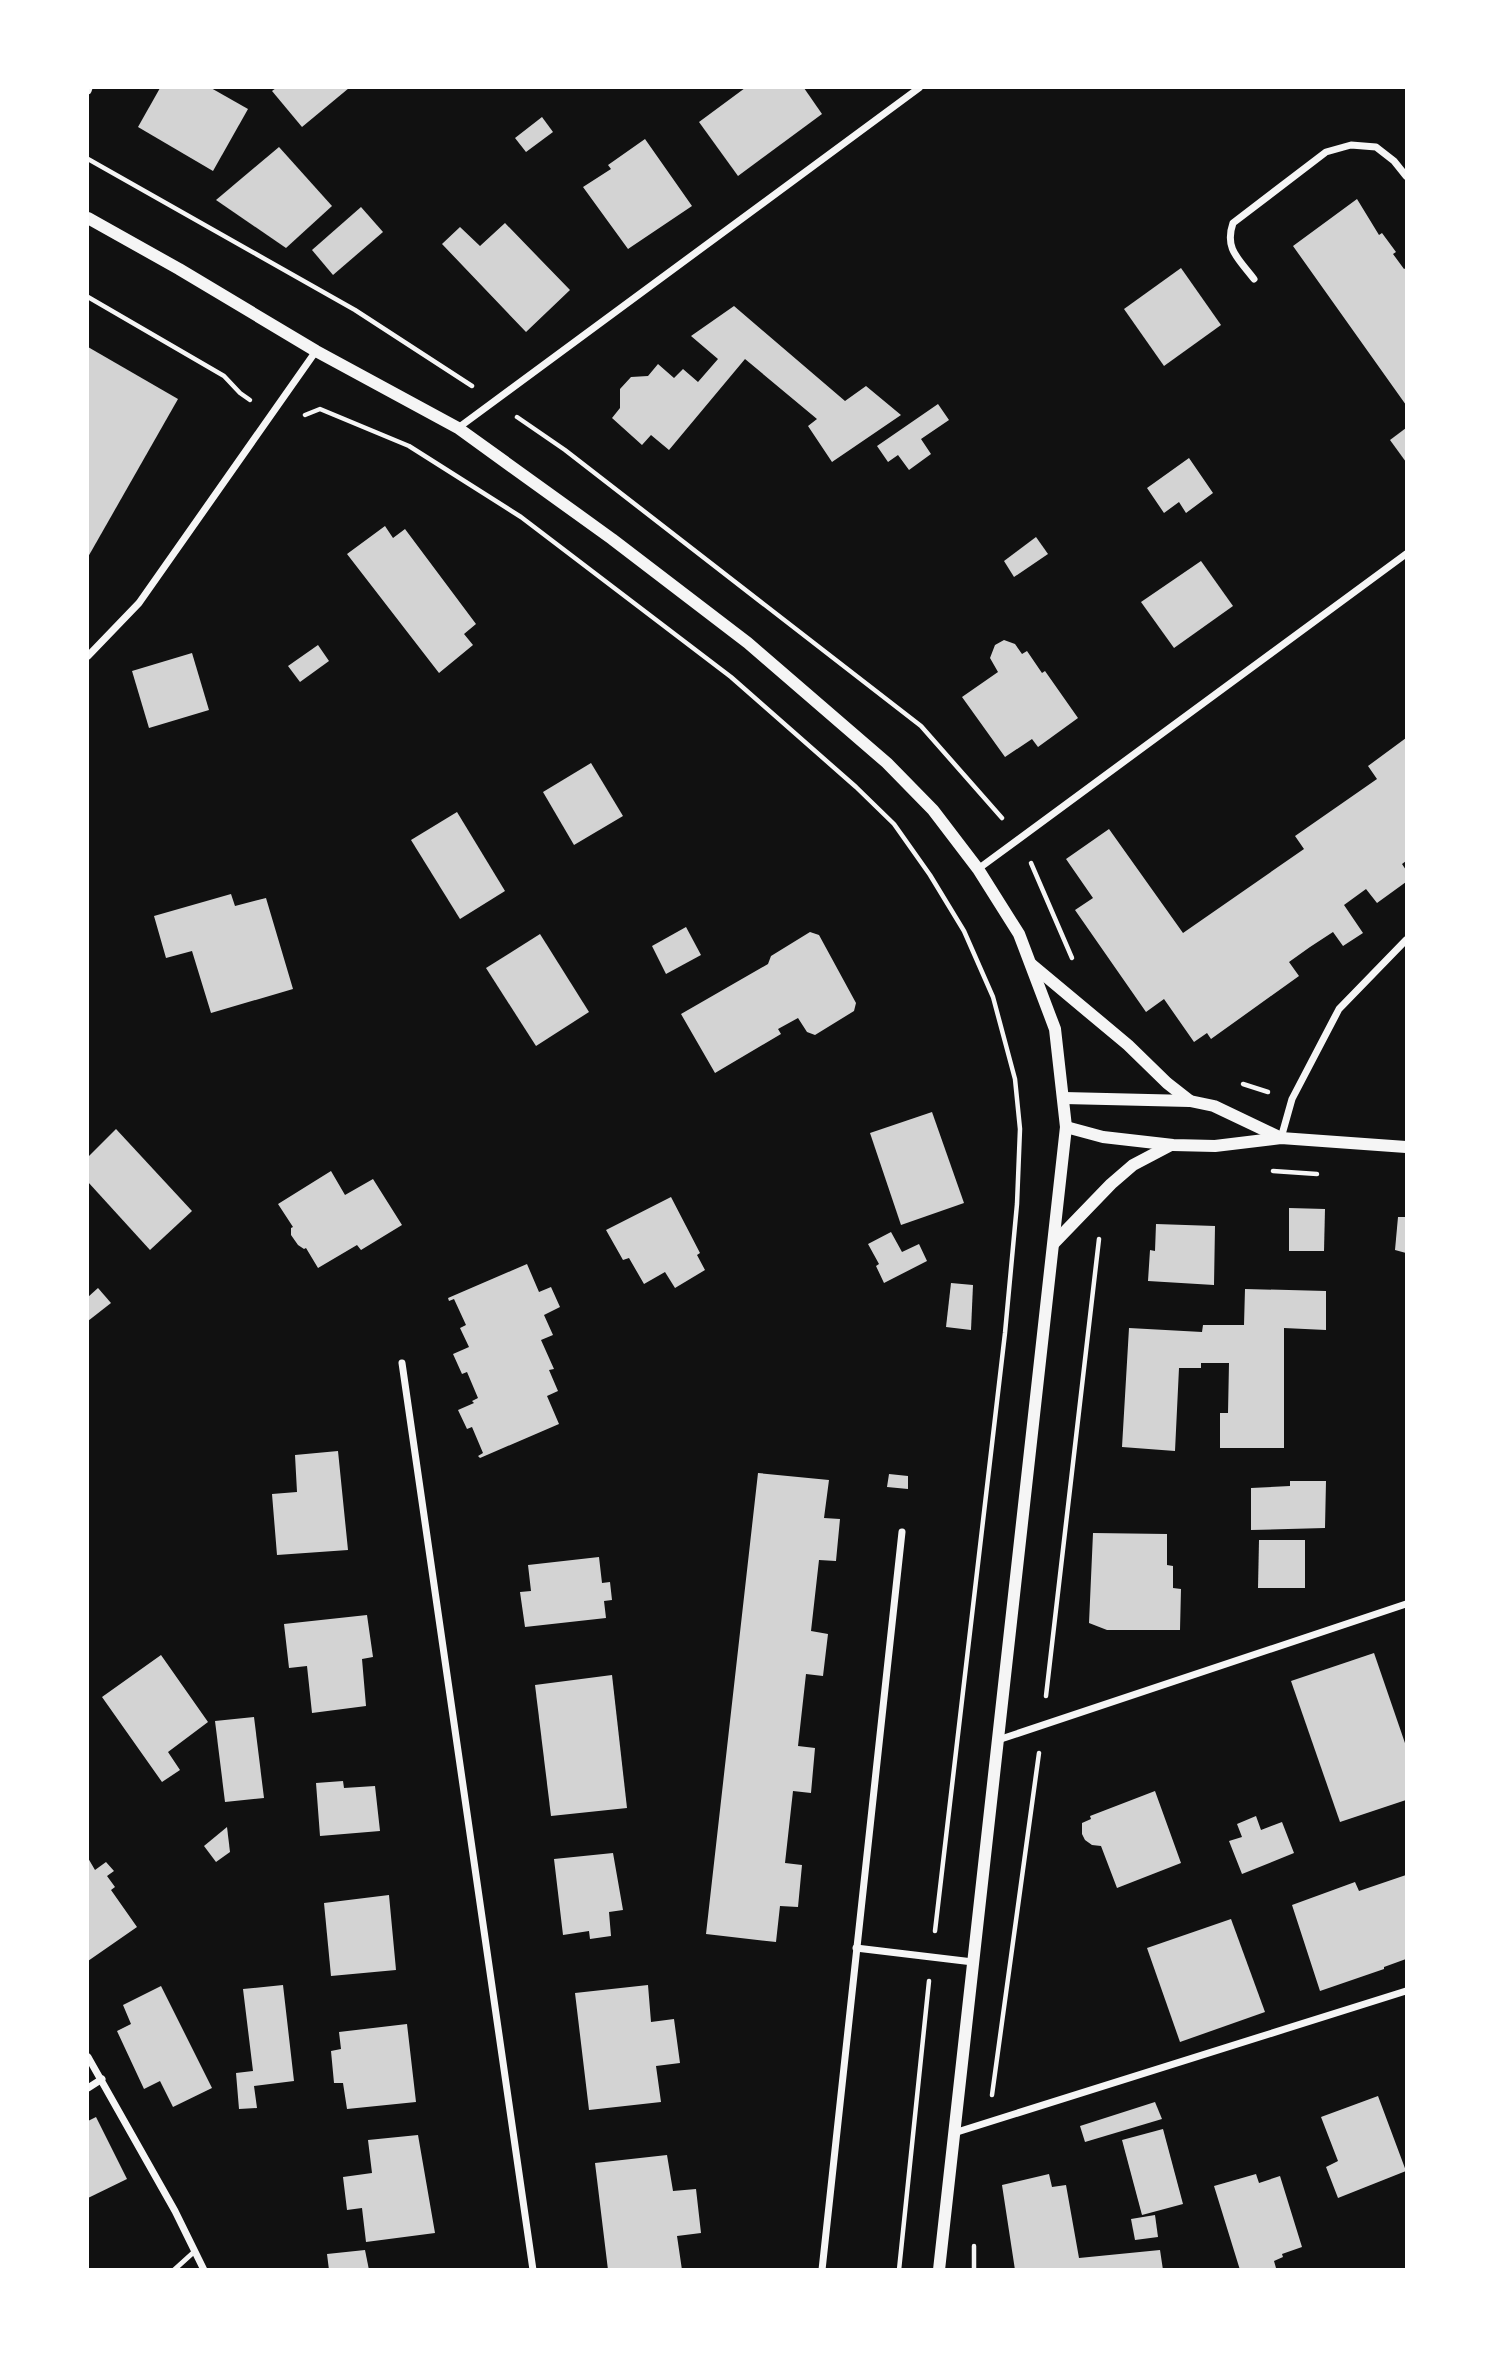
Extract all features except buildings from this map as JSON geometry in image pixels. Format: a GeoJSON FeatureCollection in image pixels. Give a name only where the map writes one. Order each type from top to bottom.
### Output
{"type":"FeatureCollection","features":[{"type":"Feature","properties":{"kind":"street"},"geometry":{"type":"LineString","coordinates":[[457,428],[919,88]]}},
{"type":"Feature","properties":{"kind":"street"},"geometry":{"type":"LineString","coordinates":[[1254,279],[1232,250],[1228,237],[1233,223],[1326,152],[1351,145],[1376,147],[1394,161],[1406,176]]}},
{"type":"Feature","properties":{"kind":"street"},"geometry":{"type":"LineString","coordinates":[[88,218],[179,268],[316,351],[457,428],[612,539],[748,643],[887,762],[933,810],[978,869],[1019,934],[1055,1029],[1066,1128],[939,2270]]}},
{"type":"Feature","properties":{"kind":"street"},"geometry":{"type":"LineString","coordinates":[[88,656],[139,603],[316,351]]}},
{"type":"Feature","properties":{"kind":"street"},"geometry":{"type":"LineString","coordinates":[[978,869],[1406,554]]}},
{"type":"Feature","properties":{"kind":"street"},"geometry":{"type":"LineString","coordinates":[[1281,1138],[1292,1098],[1339,1009],[1406,940]]}},
{"type":"Feature","properties":{"kind":"street"},"geometry":{"type":"LineString","coordinates":[[1030,963],[1190,1101]]}},
{"type":"Feature","properties":{"kind":"street"},"geometry":{"type":"LineString","coordinates":[[1064,1098],[1190,1101],[1214,1106],[1281,1138]]}},
{"type":"Feature","properties":{"kind":"street"},"geometry":{"type":"LineString","coordinates":[[1066,1128],[1102,1137],[1173,1144],[1215,1146],[1281,1138],[1406,1147]]}},
{"type":"Feature","properties":{"kind":"street"},"geometry":{"type":"LineString","coordinates":[[1054,1242],[1133,1165],[1173,1144]]}},
{"type":"Feature","properties":{"kind":"street"},"geometry":{"type":"LineString","coordinates":[[402,1363],[533,2270]]}},
{"type":"Feature","properties":{"kind":"street"},"geometry":{"type":"LineString","coordinates":[[822,2270],[902,1532]]}},
{"type":"Feature","properties":{"kind":"street"},"geometry":{"type":"LineString","coordinates":[[998,1740],[1406,1604]]}},
{"type":"Feature","properties":{"kind":"street"},"geometry":{"type":"LineString","coordinates":[[856,1948],[973,1962]]}},
{"type":"Feature","properties":{"kind":"street"},"geometry":{"type":"LineString","coordinates":[[953,2133],[1406,1991]]}},
{"type":"Feature","properties":{"kind":"street"},"geometry":{"type":"LineString","coordinates":[[88,2057],[204,2270]]}},
{"type":"Feature","properties":{"kind":"street"},"geometry":{"type":"LineString","coordinates":[[88,2088],[102,2079]]}},
{"type":"Feature","properties":{"kind":"lane"},"geometry":{"type":"LineString","coordinates":[[174,2270],[195,2251]]}},
{"type":"Feature","properties":{"kind":"path"},"geometry":{"type":"LineString","coordinates":[[88,297],[224,376],[240,393],[294,427],[303,415],[320,409],[409,446],[521,517],[732,677],[894,824],[964,930],[993,997],[1015,1079],[1020,1129],[1017,1204],[1006,1333],[932,1956],[899,2270]]}},
{"type":"Feature","properties":{"kind":"path"},"geometry":{"type":"LineString","coordinates":[[921,726],[1021,839],[1071,956],[1080,966]]}},
{"type":"Feature","properties":{"kind":"path"},"geometry":{"type":"LineString","coordinates":[[1231,1081],[1292,1098]]}},
{"type":"Feature","properties":{"kind":"path"},"geometry":{"type":"LineString","coordinates":[[1265,1171],[1328,1174]]}},
{"type":"Feature","properties":{"kind":"path"},"geometry":{"type":"LineString","coordinates":[[987,2122],[1031,1820],[1100,1236]]}},
{"type":"Feature","properties":{"kind":"path"},"geometry":{"type":"LineString","coordinates":[[974,2242],[974,2270]]}}]}
